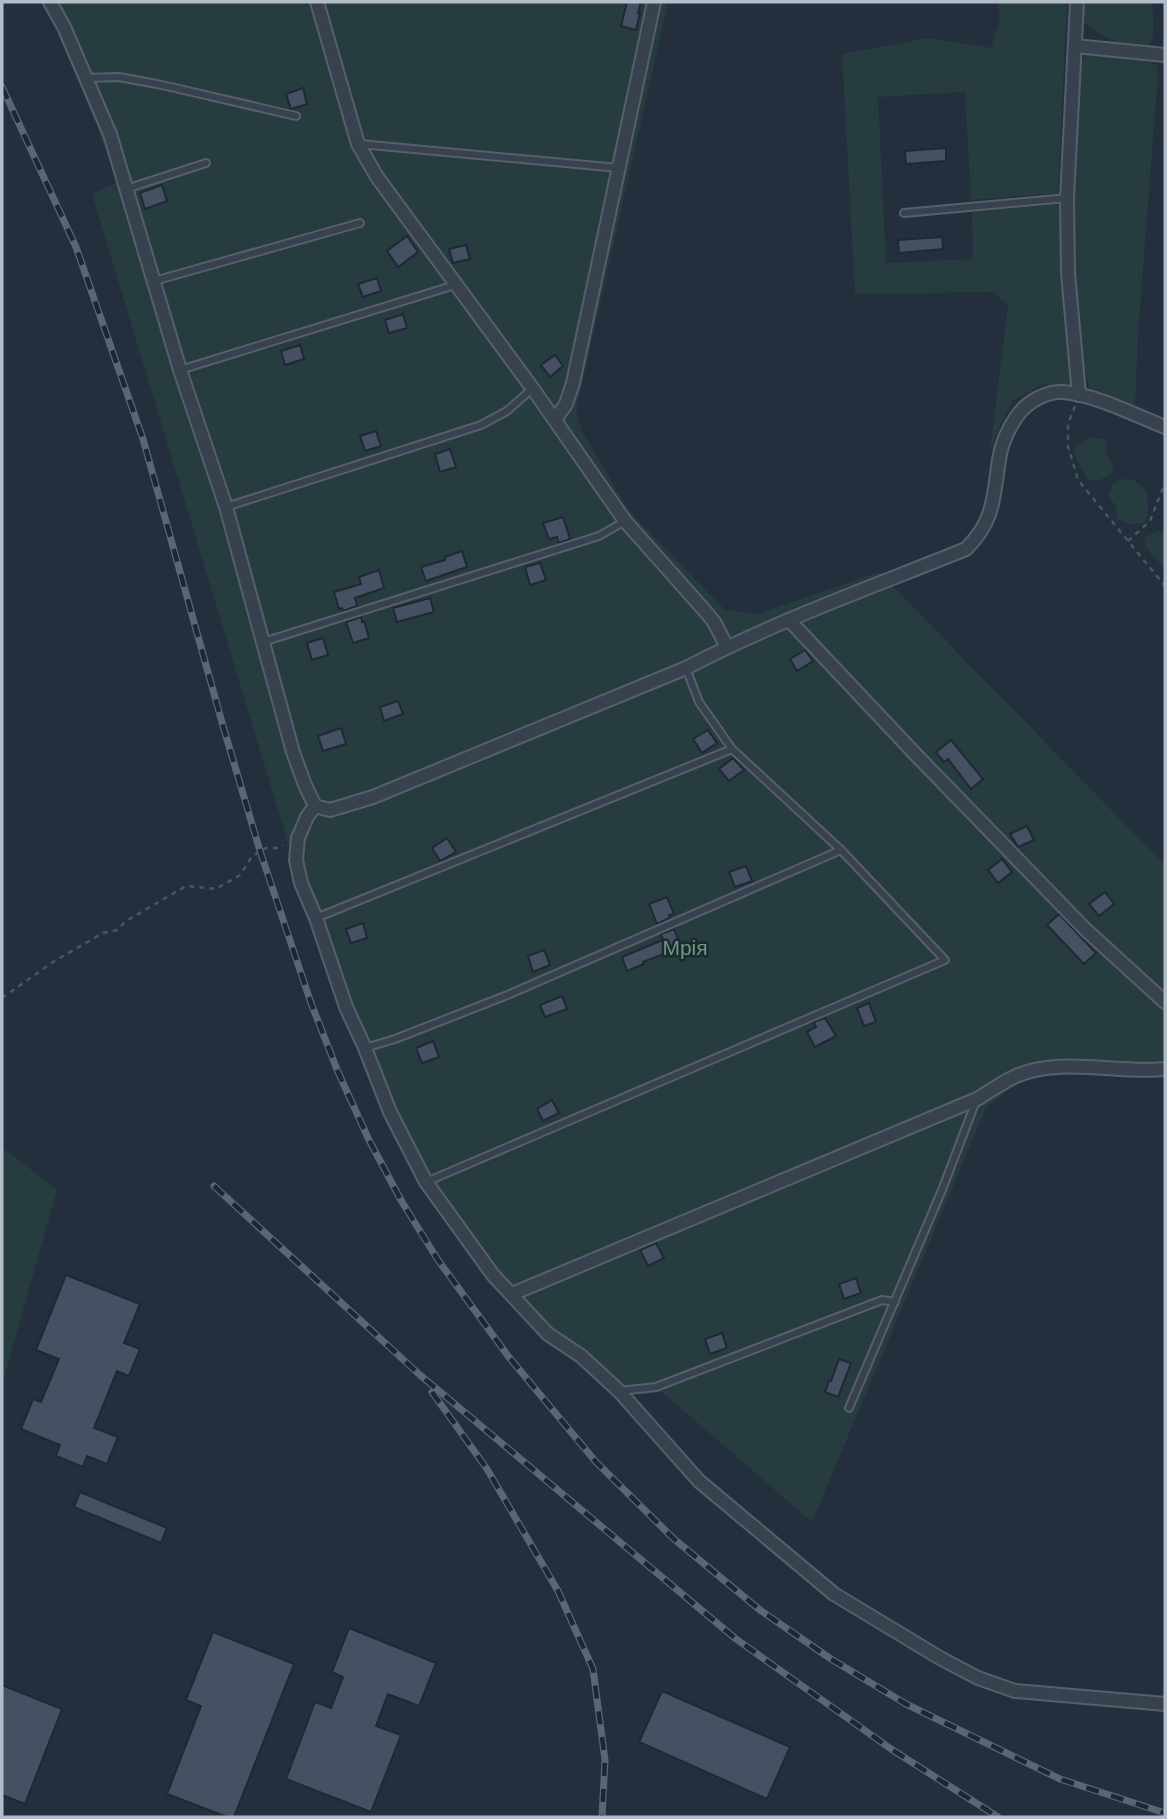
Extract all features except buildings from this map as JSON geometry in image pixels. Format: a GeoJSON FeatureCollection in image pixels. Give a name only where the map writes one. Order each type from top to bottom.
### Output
{"type":"FeatureCollection","features":[{"type":"Feature","properties":{"kind":"street"},"geometry":{"type":"LineString","coordinates":[[50,2],[64,27],[110,134],[180,370],[226,507],[293,752],[304,785],[315,806],[330,810],[373,797],[686,668],[727,646],[789,620],[966,549],[986,524],[999,456],[1008,428],[1023,408],[1039,397],[1062,392],[1088,397],[1165,427]]}},
{"type":"Feature","properties":{"kind":"street"},"geometry":{"type":"LineString","coordinates":[[317,2],[358,144],[377,177],[555,419],[625,521],[714,622],[727,646]]}},
{"type":"Feature","properties":{"kind":"street"},"geometry":{"type":"LineString","coordinates":[[555,419],[566,404],[573,383],[654,2]]}},
{"type":"Feature","properties":{"kind":"street"},"geometry":{"type":"LineString","coordinates":[[1077,2],[1067,198],[1068,273],[1079,395]]}},
{"type":"Feature","properties":{"kind":"street"},"geometry":{"type":"LineString","coordinates":[[1075,46],[1165,55]]}},
{"type":"Feature","properties":{"kind":"street"},"geometry":{"type":"LineString","coordinates":[[789,620],[1086,930],[1165,1002]]}},
{"type":"Feature","properties":{"kind":"street"},"geometry":{"type":"LineString","coordinates":[[315,806],[298,838],[296,860],[301,883],[316,918],[346,1007],[390,1112],[426,1182],[493,1275],[548,1334],[581,1356],[619,1391],[699,1481],[834,1594],[940,1658],[978,1678],[1015,1691],[1165,1704]]}},
{"type":"Feature","properties":{"kind":"street"},"geometry":{"type":"LineString","coordinates":[[512,1294],[977,1099],[1015,1076],[1047,1068],[1165,1069]]}},
{"type":"Feature","properties":{"kind":"lane"},"geometry":{"type":"LineString","coordinates":[[86,78],[119,77],[296,116]]}},
{"type":"Feature","properties":{"kind":"lane"},"geometry":{"type":"LineString","coordinates":[[358,144],[619,168]]}},
{"type":"Feature","properties":{"kind":"lane"},"geometry":{"type":"LineString","coordinates":[[126,188],[206,163]]}},
{"type":"Feature","properties":{"kind":"lane"},"geometry":{"type":"LineString","coordinates":[[904,213],[1067,198]]}},
{"type":"Feature","properties":{"kind":"lane"},"geometry":{"type":"LineString","coordinates":[[154,281],[360,223]]}},
{"type":"Feature","properties":{"kind":"lane"},"geometry":{"type":"LineString","coordinates":[[180,370],[455,285]]}},
{"type":"Feature","properties":{"kind":"lane"},"geometry":{"type":"LineString","coordinates":[[226,507],[481,425],[507,411],[533,389]]}},
{"type":"Feature","properties":{"kind":"lane"},"geometry":{"type":"LineString","coordinates":[[263,642],[599,536],[625,521]]}},
{"type":"Feature","properties":{"kind":"lane"},"geometry":{"type":"LineString","coordinates":[[426,1182],[945,960],[841,850],[732,749],[699,702],[686,668]]}},
{"type":"Feature","properties":{"kind":"lane"},"geometry":{"type":"LineString","coordinates":[[316,918],[732,749]]}},
{"type":"Feature","properties":{"kind":"lane"},"geometry":{"type":"LineString","coordinates":[[365,1048],[505,996],[841,850]]}},
{"type":"Feature","properties":{"kind":"lane"},"geometry":{"type":"LineString","coordinates":[[849,1408],[942,1191],[977,1099]]}},
{"type":"Feature","properties":{"kind":"lane"},"geometry":{"type":"LineString","coordinates":[[619,1391],[656,1387],[882,1300],[895,1302]]}},
{"type":"Feature","properties":{"kind":"path"},"geometry":{"type":"LineString","coordinates":[[1079,395],[1068,424],[1068,446],[1078,480],[1165,586]]}},
{"type":"Feature","properties":{"kind":"path"},"geometry":{"type":"LineString","coordinates":[[1128,541],[1150,521],[1165,482]]}},
{"type":"Feature","properties":{"kind":"path"},"geometry":{"type":"LineString","coordinates":[[2,998],[56,960],[103,933],[117,930],[126,921],[186,886],[216,889],[240,875],[251,858],[260,851],[278,848],[298,838]]}},
{"type":"Feature","properties":{"kind":"green space","name":"Мрія"},"geometry":{"type":"Polygon","coordinates":[[[42,2],[668,2],[576,411],[582,432],[630,512],[725,610],[757,614],[879,572],[1165,865],[1165,1075],[1046,1076],[1016,1084],[986,1108],[812,1522],[662,1392],[616,1396],[544,1339],[488,1279],[421,1184],[386,1113],[341,1008],[292,856],[92,194],[118,182],[60,32],[42,2]]]}},
{"type":"Feature","properties":{"kind":"green space"},"geometry":{"type":"Polygon","coordinates":[[[996,2],[1067,2],[1058,193],[971,200],[965,92],[878,97],[886,263],[973,259],[972,212],[1059,204],[1072,381],[1068,386],[1053,387],[1044,384],[1013,400],[990,450],[1008,305],[993,292],[855,294],[842,54],[928,38],[992,48],[1000,13],[996,2]]]}},
{"type":"Feature","properties":{"kind":"green space"},"geometry":{"type":"Polygon","coordinates":[[[1081,2],[1152,2],[1153,32],[1150,43],[1147,47],[1117,44],[1098,33],[1081,20],[1081,2]]]}},
{"type":"Feature","properties":{"kind":"green space"},"geometry":{"type":"Polygon","coordinates":[[[1089,53],[1134,56],[1157,66],[1135,406],[1089,387],[1081,357],[1073,270],[1072,201],[1080,62],[1089,53]]]}},
{"type":"Feature","properties":{"kind":"green space"},"geometry":{"type":"Polygon","coordinates":[[[1090,437],[1108,443],[1105,452],[1114,467],[1106,477],[1099,480],[1087,479],[1074,454],[1076,446],[1090,437]]]}},
{"type":"Feature","properties":{"kind":"green space"},"geometry":{"type":"Polygon","coordinates":[[[1122,479],[1134,480],[1147,491],[1146,521],[1132,524],[1117,519],[1116,507],[1109,496],[1113,484],[1122,479]]]}},
{"type":"Feature","properties":{"kind":"green space"},"geometry":{"type":"Polygon","coordinates":[[[1156,531],[1165,532],[1165,569],[1145,546],[1145,538],[1156,531]]]}},
{"type":"Feature","properties":{"kind":"green space"},"geometry":{"type":"Polygon","coordinates":[[[2,1147],[57,1190],[2,1385],[2,1147]]]}},
{"type":"Feature","properties":{"kind":"railway"},"geometry":{"type":"LineString","coordinates":[[2,87],[76,247],[143,439],[260,851],[311,1003],[369,1140],[402,1202],[438,1260],[508,1356],[596,1462],[674,1539],[760,1610],[831,1659],[906,1704],[1060,1779],[1165,1813]]}},
{"type":"Feature","properties":{"kind":"railway"},"geometry":{"type":"LineString","coordinates":[[214,1186],[420,1375],[736,1639],[891,1749],[998,1817]]}},
{"type":"Feature","properties":{"kind":"railway"},"geometry":{"type":"LineString","coordinates":[[432,1392],[487,1469],[558,1591],[593,1669],[605,1760],[602,1817]]}}]}
